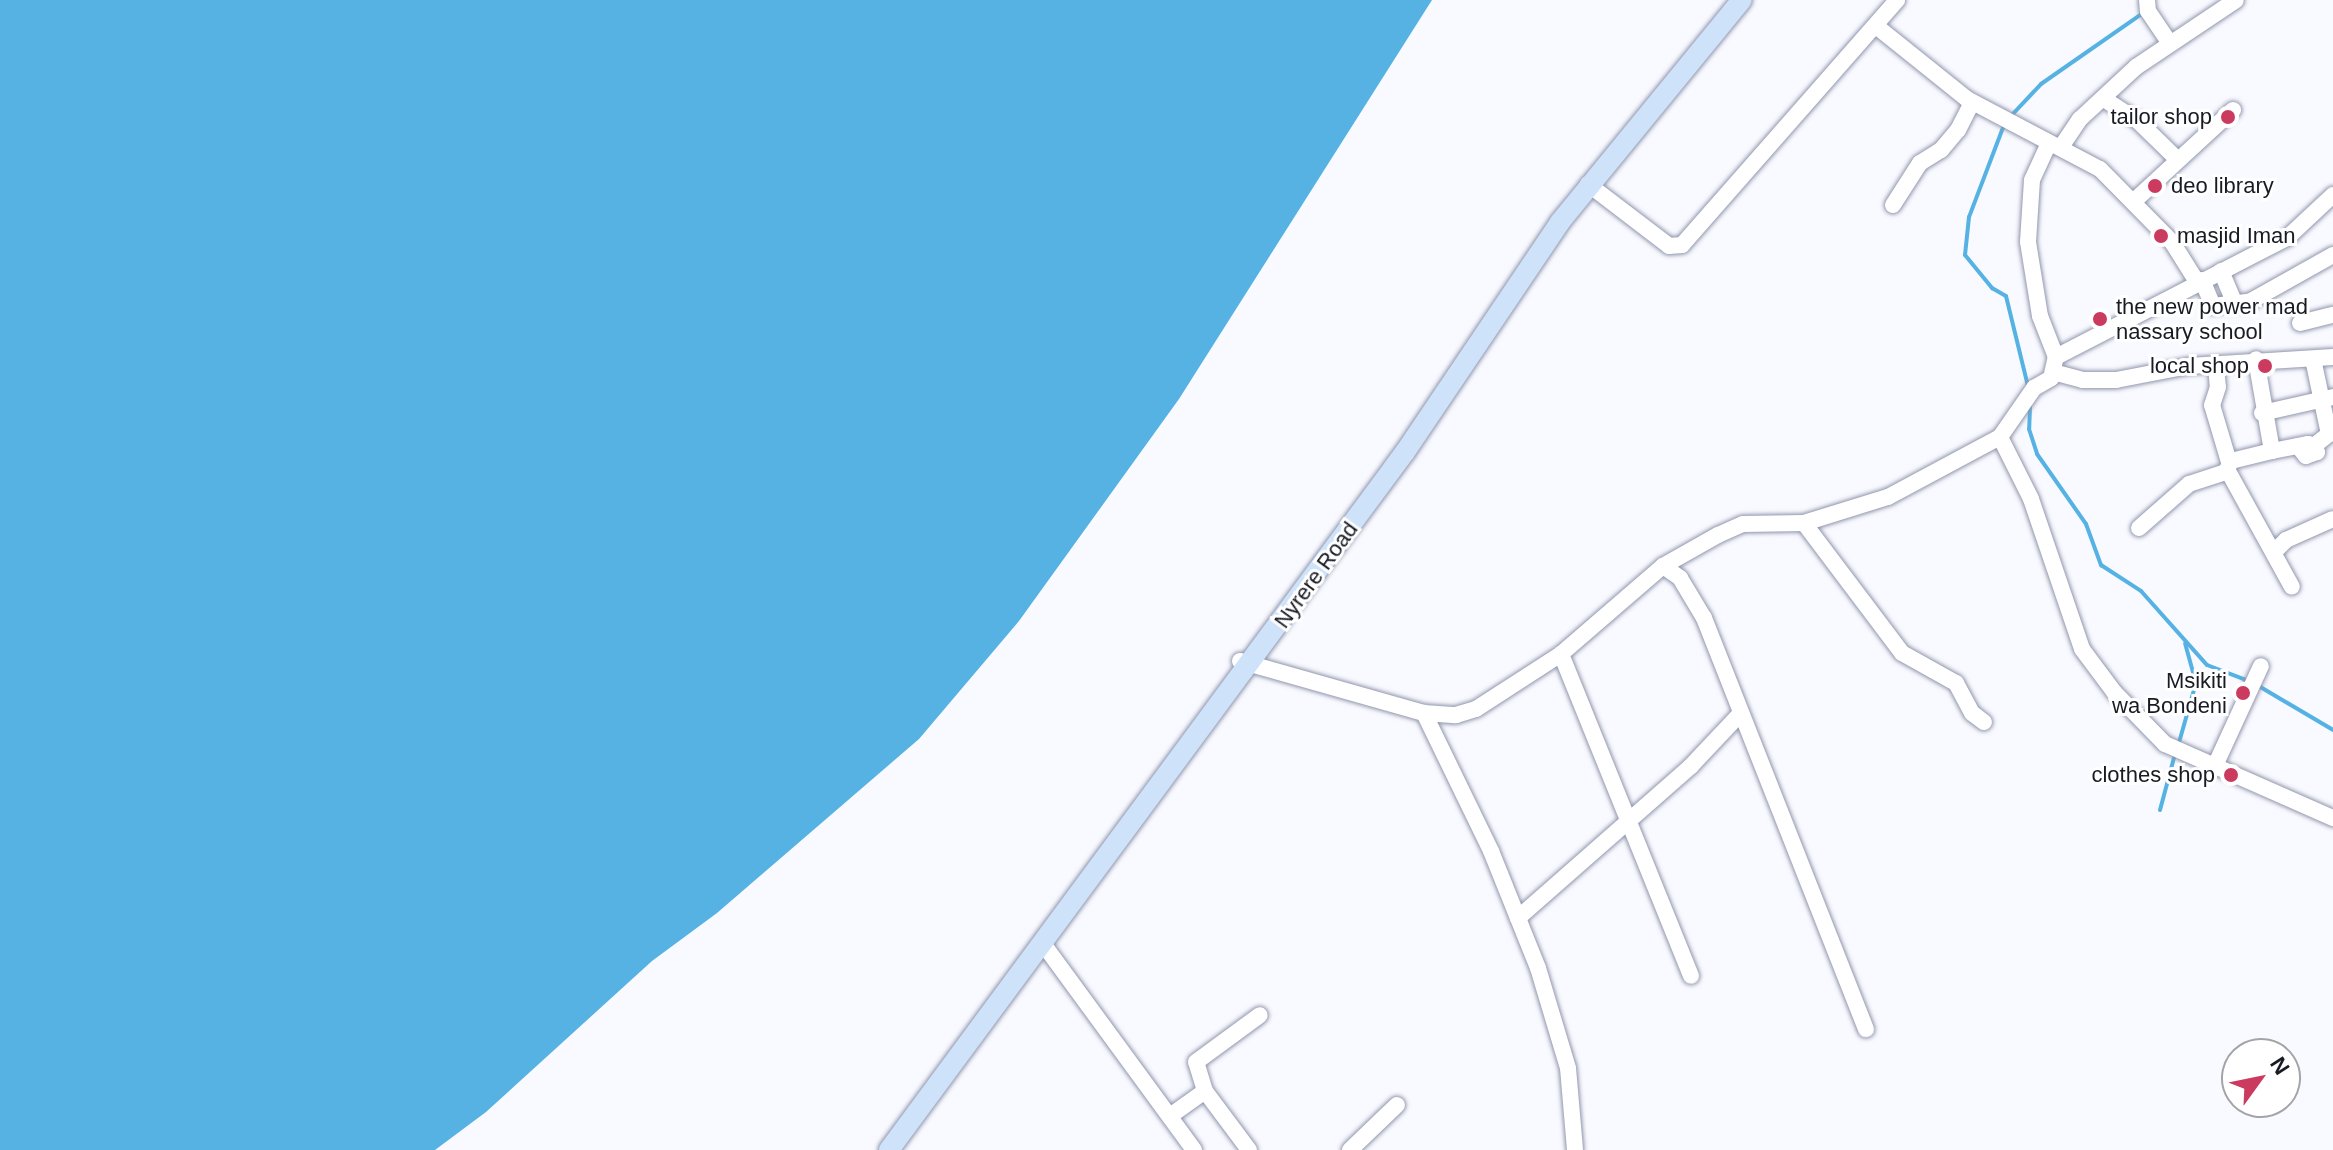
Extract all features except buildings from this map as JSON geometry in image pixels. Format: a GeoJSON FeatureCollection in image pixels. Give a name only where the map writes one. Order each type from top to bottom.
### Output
{"type":"FeatureCollection","features":[{"type":"Feature","properties":{"kind":"main road","name":"Nyrere Road"},"geometry":{"type":"LineString","coordinates":[[889,1150],[1044,945],[1246,662],[1549,215],[1726,0]]}},
{"type":"Feature","properties":{"kind":"main road","name":"Nyrere Road"},"geometry":{"type":"LineString","coordinates":[[877,1150],[1405,452],[1588,184],[1742,0]]}},
{"type":"Feature","properties":{"kind":"street"},"geometry":{"type":"LineString","coordinates":[[1588,184],[1669,246],[1682,245],[1897,0]]}},
{"type":"Feature","properties":{"kind":"street"},"geometry":{"type":"LineString","coordinates":[[2236,0],[2168,41],[2080,119],[2055,145],[2032,180],[2028,242],[2040,316],[2055,365],[2083,380],[2116,380],[2256,359],[2333,357]]}},
{"type":"Feature","properties":{"kind":"street"},"geometry":{"type":"LineString","coordinates":[[2147,5],[2168,41]]}},
{"type":"Feature","properties":{"kind":"street"},"geometry":{"type":"LineString","coordinates":[[1876,26],[1972,102],[2100,169],[2172,242],[2200,281],[2213,306],[2259,299],[2333,255]]}},
{"type":"Feature","properties":{"kind":"street"},"geometry":{"type":"LineString","coordinates":[[2104,99],[2138,121],[2178,160]]}},
{"type":"Feature","properties":{"kind":"street"},"geometry":{"type":"LineString","coordinates":[[1893,205],[1920,163],[1941,150],[1958,130],[1972,102]]}},
{"type":"Feature","properties":{"kind":"street"},"geometry":{"type":"LineString","coordinates":[[2133,202],[2233,110]]}},
{"type":"Feature","properties":{"kind":"street"},"geometry":{"type":"LineString","coordinates":[[1246,662],[1424,713],[1456,715],[1476,709],[1561,654],[1663,566],[1743,524],[1804,523],[1888,497],[2000,437],[2031,392],[2055,365],[2200,281],[2287,238],[2333,195]]}},
{"type":"Feature","properties":{"kind":"street"},"geometry":{"type":"LineString","coordinates":[[2221,271],[2235,304]]}},
{"type":"Feature","properties":{"kind":"street"},"geometry":{"type":"LineString","coordinates":[[2300,323],[2333,315]]}},
{"type":"Feature","properties":{"kind":"street"},"geometry":{"type":"LineString","coordinates":[[2256,359],[2262,413],[2272,451]]}},
{"type":"Feature","properties":{"kind":"street"},"geometry":{"type":"LineString","coordinates":[[2139,528],[2189,484],[2272,451],[2315,445],[2329,434],[2327,398],[2313,359]]}},
{"type":"Feature","properties":{"kind":"street"},"geometry":{"type":"LineString","coordinates":[[2216,366],[2218,387],[2212,405],[2229,466],[2276,550],[2292,587]]}},
{"type":"Feature","properties":{"kind":"street"},"geometry":{"type":"LineString","coordinates":[[2262,413],[2327,398]]}},
{"type":"Feature","properties":{"kind":"street"},"geometry":{"type":"LineString","coordinates":[[2000,437],[2031,499],[2082,649],[2114,692],[2179,751],[2333,818]]}},
{"type":"Feature","properties":{"kind":"street"},"geometry":{"type":"LineString","coordinates":[[2276,550],[2286,540],[2333,519]]}},
{"type":"Feature","properties":{"kind":"street"},"geometry":{"type":"LineString","coordinates":[[1804,523],[1902,653],[1956,683],[1972,713],[1984,722]]}},
{"type":"Feature","properties":{"kind":"street"},"geometry":{"type":"LineString","coordinates":[[1663,566],[1680,578],[1704,618],[1866,1029]]}},
{"type":"Feature","properties":{"kind":"street"},"geometry":{"type":"LineString","coordinates":[[1561,654],[1691,976]]}},
{"type":"Feature","properties":{"kind":"street"},"geometry":{"type":"LineString","coordinates":[[2214,768],[2261,666]]}},
{"type":"Feature","properties":{"kind":"street"},"geometry":{"type":"LineString","coordinates":[[1424,713],[1518,918],[1568,1068],[1575,1150]]}},
{"type":"Feature","properties":{"kind":"street"},"geometry":{"type":"LineString","coordinates":[[1518,918],[1691,766],[1740,714]]}},
{"type":"Feature","properties":{"kind":"street"},"geometry":{"type":"LineString","coordinates":[[1044,945],[1194,1150]]}},
{"type":"Feature","properties":{"kind":"street"},"geometry":{"type":"LineString","coordinates":[[1249,1150],[1205,1091],[1196,1062],[1260,1015]]}},
{"type":"Feature","properties":{"kind":"street"},"geometry":{"type":"LineString","coordinates":[[1170,1116],[1205,1091]]}},
{"type":"Feature","properties":{"kind":"street"},"geometry":{"type":"LineString","coordinates":[[1350,1150],[1397,1105]]}},
{"type":"Feature","properties":{"kind":"water"},"geometry":{"type":"Polygon","coordinates":[[[0,0],[1432,0],[1179,399],[1019,621],[919,739],[717,913],[652,961],[486,1112],[435,1150],[0,1150],[0,0]]]}},
{"type":"Feature","properties":{"kind":"waterway"},"geometry":{"type":"LineString","coordinates":[[2009,118],[2041,84],[2143,13]]}},
{"type":"Feature","properties":{"kind":"waterway"},"geometry":{"type":"LineString","coordinates":[[2004,125],[1969,217],[1965,255],[1992,288],[2006,296],[2028,386]]}},
{"type":"Feature","properties":{"kind":"waterway"},"geometry":{"type":"LineString","coordinates":[[2030,406],[2029,429],[2037,454],[2086,524],[2101,565],[2141,591],[2207,665],[2249,681]]}},
{"type":"Feature","properties":{"kind":"waterway"},"geometry":{"type":"LineString","coordinates":[[2178,746],[2196,683],[2185,643]]}},
{"type":"Feature","properties":{"kind":"waterway"},"geometry":{"type":"LineString","coordinates":[[2257,685],[2333,730]]}},
{"type":"Feature","properties":{"kind":"waterway"},"geometry":{"type":"LineString","coordinates":[[2160,810],[2175,754]]}},
{"type":"Feature","properties":{"kind":"place","name":"tailor shop"},"geometry":{"type":"Point","coordinates":[2228,117]}},
{"type":"Feature","properties":{"kind":"place","name":"deo library"},"geometry":{"type":"Point","coordinates":[2155,186]}},
{"type":"Feature","properties":{"kind":"place","name":"masjid Iman"},"geometry":{"type":"Point","coordinates":[2161,236]}},
{"type":"Feature","properties":{"kind":"place","name":"the new power mad nassary school"},"geometry":{"type":"Point","coordinates":[2100,319]}},
{"type":"Feature","properties":{"kind":"place","name":"local shop"},"geometry":{"type":"Point","coordinates":[2265,366]}},
{"type":"Feature","properties":{"kind":"place","name":"Msikiti wa Bondeni"},"geometry":{"type":"Point","coordinates":[2243,693]}},
{"type":"Feature","properties":{"kind":"place","name":"clothes shop"},"geometry":{"type":"Point","coordinates":[2231,775]}}]}
